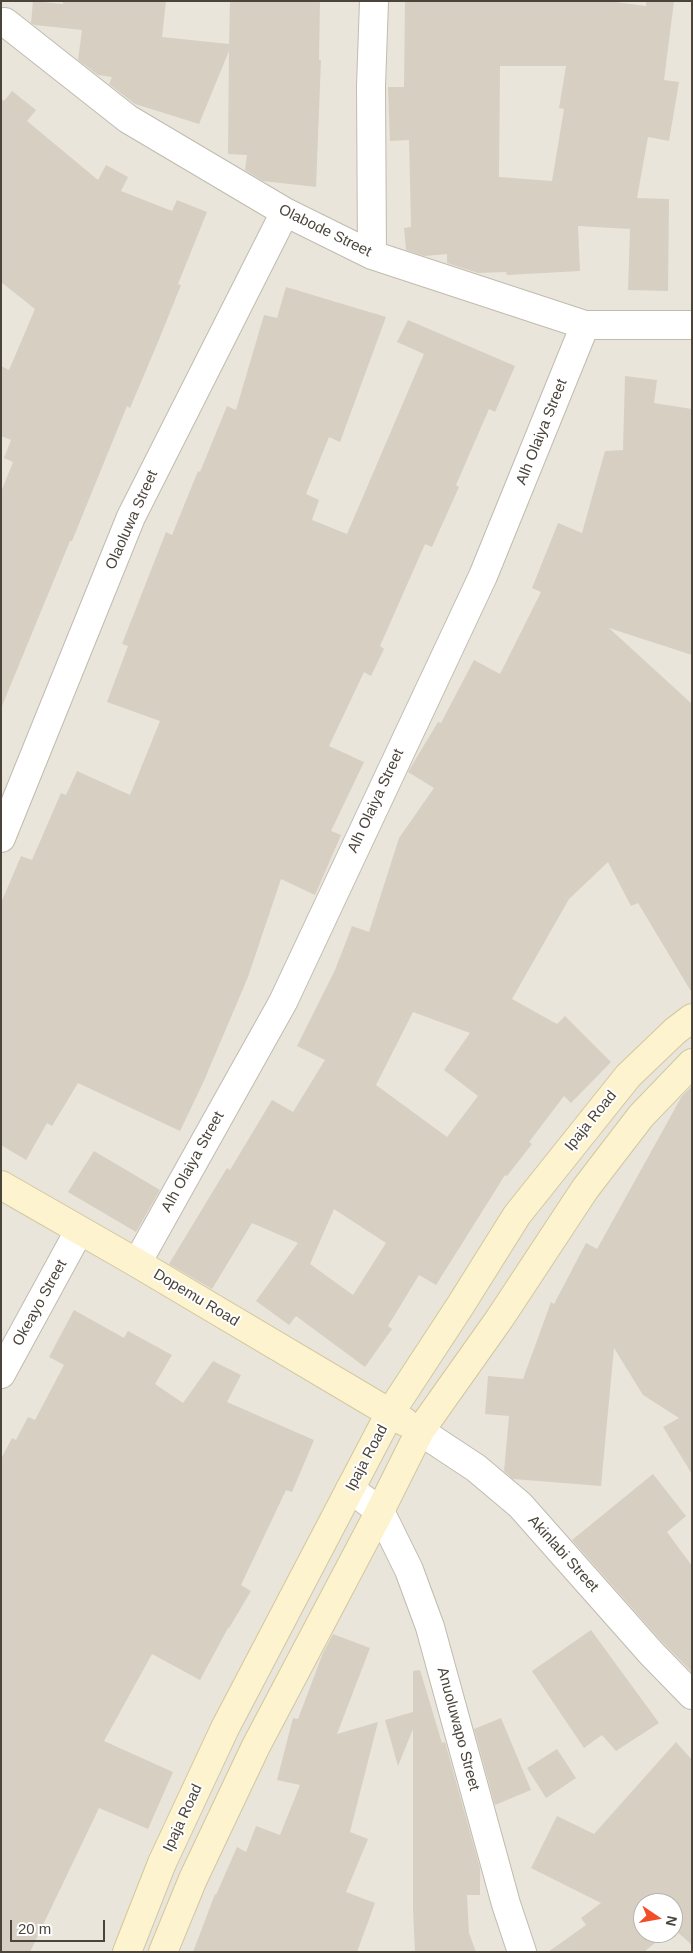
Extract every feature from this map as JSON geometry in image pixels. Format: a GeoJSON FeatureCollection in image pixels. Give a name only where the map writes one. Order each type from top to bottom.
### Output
{"type":"FeatureCollection","features":[{"type":"Feature","properties":{"kind":"main road","name":"Ipaja Road"},"geometry":{"type":"LineString","coordinates":[[127,1952],[162,1863],[226,1728],[390,1413],[517,1215],[628,1076],[674,1031],[692,1018]]}},
{"type":"Feature","properties":{"kind":"main road"},"geometry":{"type":"LineString","coordinates":[[163,1952],[193,1879],[256,1746],[420,1431],[500,1318],[585,1189],[641,1116],[692,1063]]}},
{"type":"Feature","properties":{"kind":"main road","name":"Dopemu Road"},"geometry":{"type":"LineString","coordinates":[[1,1185],[137,1262],[420,1431]]}},
{"type":"Feature","properties":{"kind":"street"},"geometry":{"type":"LineString","coordinates":[[372,255],[370,86],[374,1]]}},
{"type":"Feature","properties":{"kind":"street","name":"Olabode Street"},"geometry":{"type":"LineString","coordinates":[[5,17],[128,119],[285,212],[372,255],[585,326],[692,325]]}},
{"type":"Feature","properties":{"kind":"street","name":"Olaoluwa Street"},"geometry":{"type":"LineString","coordinates":[[1,838],[130,517],[285,212]]}},
{"type":"Feature","properties":{"kind":"street","name":"Alh Olaiya Street"},"geometry":{"type":"LineString","coordinates":[[137,1262],[283,1002],[483,576],[585,326]]}},
{"type":"Feature","properties":{"kind":"street","name":"Okeayo Street"},"geometry":{"type":"LineString","coordinates":[[1,1374],[80,1231]]}},
{"type":"Feature","properties":{"kind":"street","name":"Akinlabi Street"},"geometry":{"type":"LineString","coordinates":[[420,1431],[476,1468],[520,1505],[652,1654],[692,1695]]}},
{"type":"Feature","properties":{"kind":"street"},"geometry":{"type":"LineString","coordinates":[[350,1489],[380,1511]]}},
{"type":"Feature","properties":{"kind":"street","name":"Anuoluwapo Street"},"geometry":{"type":"LineString","coordinates":[[380,1511],[409,1570],[430,1627],[506,1904],[522,1952]]}},
{"type":"Feature","properties":{"kind":"shaded area"},"geometry":{"type":"Polygon","coordinates":[[[1,1],[692,1],[692,1952],[1,1952],[1,1]]]}},
{"type":"Feature","properties":{"kind":"building"},"geometry":{"type":"Polygon","coordinates":[[[33,1],[63,4],[63,1],[166,1],[162,37],[229,44],[230,1],[320,1],[319,60],[321,60],[316,187],[263,181],[245,170],[247,155],[228,154],[229,51],[199,124],[135,104],[109,84],[112,77],[98,75],[78,60],[82,30],[31,23],[33,1]]]}},
{"type":"Feature","properties":{"kind":"building"},"geometry":{"type":"Polygon","coordinates":[[[405,1],[608,1],[646,6],[646,1],[674,1],[664,80],[679,82],[669,141],[648,137],[637,198],[669,199],[668,291],[628,290],[630,229],[578,226],[580,271],[507,275],[506,272],[478,273],[447,263],[447,254],[424,256],[406,250],[404,228],[411,227],[409,140],[390,141],[388,87],[404,87],[405,1]],[[500,66],[499,177],[552,181],[564,109],[559,108],[566,66],[500,66]]]}},
{"type":"Feature","properties":{"kind":"building"},"geometry":{"type":"Polygon","coordinates":[[[12,91],[36,110],[27,121],[98,180],[106,165],[128,177],[121,191],[172,211],[177,200],[207,212],[178,284],[181,285],[158,342],[130,408],[127,406],[2,706],[1,492],[13,462],[4,458],[11,440],[1,436],[1,366],[9,370],[35,309],[1,282],[1,99],[4,101],[12,91]]]}},
{"type":"Feature","properties":{"kind":"building"},"geometry":{"type":"Polygon","coordinates":[[[286,287],[386,317],[340,442],[329,437],[306,494],[319,500],[312,520],[347,534],[424,354],[397,342],[408,320],[515,366],[495,412],[489,409],[456,485],[459,487],[432,547],[425,544],[380,646],[384,649],[371,676],[364,672],[329,746],[364,762],[331,831],[341,835],[315,895],[281,879],[248,977],[203,1083],[180,1131],[78,1083],[52,1126],[47,1123],[26,1160],[1,1145],[1,903],[21,856],[32,860],[61,793],[66,795],[77,771],[130,795],[160,721],[107,702],[128,646],[122,644],[166,532],[172,535],[227,406],[236,410],[264,315],[277,318],[286,287]]]}},
{"type":"Feature","properties":{"kind":"building"},"geometry":{"type":"Polygon","coordinates":[[[625,376],[657,380],[654,403],[692,409],[692,655],[609,628],[692,704],[692,993],[638,903],[631,906],[608,862],[569,899],[512,999],[557,1024],[565,1016],[611,1062],[571,1103],[564,1096],[529,1142],[532,1144],[507,1176],[505,1175],[436,1285],[419,1275],[388,1326],[392,1329],[365,1367],[296,1316],[289,1325],[256,1301],[298,1243],[252,1223],[212,1289],[169,1264],[227,1168],[230,1170],[272,1100],[293,1112],[325,1060],[297,1046],[335,970],[352,926],[369,932],[399,838],[434,788],[408,772],[438,722],[441,723],[474,660],[500,674],[541,592],[532,588],[558,523],[582,533],[605,451],[623,450],[625,376]],[[413,1012],[376,1085],[447,1137],[478,1096],[444,1070],[470,1033],[413,1012]],[[334,1209],[310,1264],[353,1295],[386,1243],[334,1209]]]}},
{"type":"Feature","properties":{"kind":"building"},"geometry":{"type":"Polygon","coordinates":[[[692,1086],[692,1474],[663,1427],[679,1418],[643,1395],[614,1348],[601,1486],[513,1479],[504,1471],[509,1416],[485,1414],[488,1376],[523,1379],[551,1302],[554,1304],[586,1243],[597,1249],[682,1096],[692,1086]]]}},
{"type":"Feature","properties":{"kind":"building"},"geometry":{"type":"Polygon","coordinates":[[[94,1151],[160,1190],[136,1232],[68,1192],[94,1151]]]}},
{"type":"Feature","properties":{"kind":"building"},"geometry":{"type":"Polygon","coordinates":[[[74,1310],[124,1338],[128,1331],[172,1355],[155,1384],[183,1403],[213,1361],[241,1375],[227,1402],[314,1440],[292,1492],[286,1490],[241,1585],[251,1591],[228,1628],[200,1680],[152,1654],[104,1741],[173,1772],[148,1829],[99,1808],[30,1952],[1,1952],[1,1459],[12,1438],[16,1440],[28,1417],[35,1420],[64,1365],[49,1357],[74,1310]]]}},
{"type":"Feature","properties":{"kind":"building"},"geometry":{"type":"Polygon","coordinates":[[[653,1474],[686,1516],[667,1532],[692,1566],[692,1672],[663,1643],[572,1540],[653,1474]]]}},
{"type":"Feature","properties":{"kind":"building"},"geometry":{"type":"Polygon","coordinates":[[[591,1630],[659,1723],[616,1751],[602,1735],[584,1748],[532,1671],[591,1630]]]}},
{"type":"Feature","properties":{"kind":"building"},"geometry":{"type":"Polygon","coordinates":[[[333,1634],[370,1648],[337,1734],[378,1722],[350,1832],[368,1839],[346,1892],[375,1903],[357,1952],[193,1952],[215,1894],[237,1847],[246,1852],[256,1826],[280,1835],[300,1785],[277,1780],[293,1718],[298,1719],[323,1653],[333,1634]]]}},
{"type":"Feature","properties":{"kind":"building"},"geometry":{"type":"Polygon","coordinates":[[[420,1670],[442,1743],[445,1742],[480,1868],[480,1895],[467,1895],[469,1933],[476,1952],[415,1952],[413,1909],[413,1729],[398,1766],[385,1720],[413,1712],[413,1671],[420,1670]]]}},
{"type":"Feature","properties":{"kind":"building"},"geometry":{"type":"Polygon","coordinates":[[[501,1718],[531,1790],[495,1805],[474,1729],[501,1718]]]}},
{"type":"Feature","properties":{"kind":"building"},"geometry":{"type":"Polygon","coordinates":[[[676,1742],[692,1760],[692,1945],[683,1937],[683,1893],[633,1893],[633,1943],[655,1943],[644,1952],[548,1952],[586,1925],[581,1918],[601,1903],[531,1868],[557,1816],[594,1834],[676,1742]]]}},
{"type":"Feature","properties":{"kind":"building"},"geometry":{"type":"Polygon","coordinates":[[[557,1749],[576,1778],[546,1798],[527,1768],[557,1749]]]}}]}
